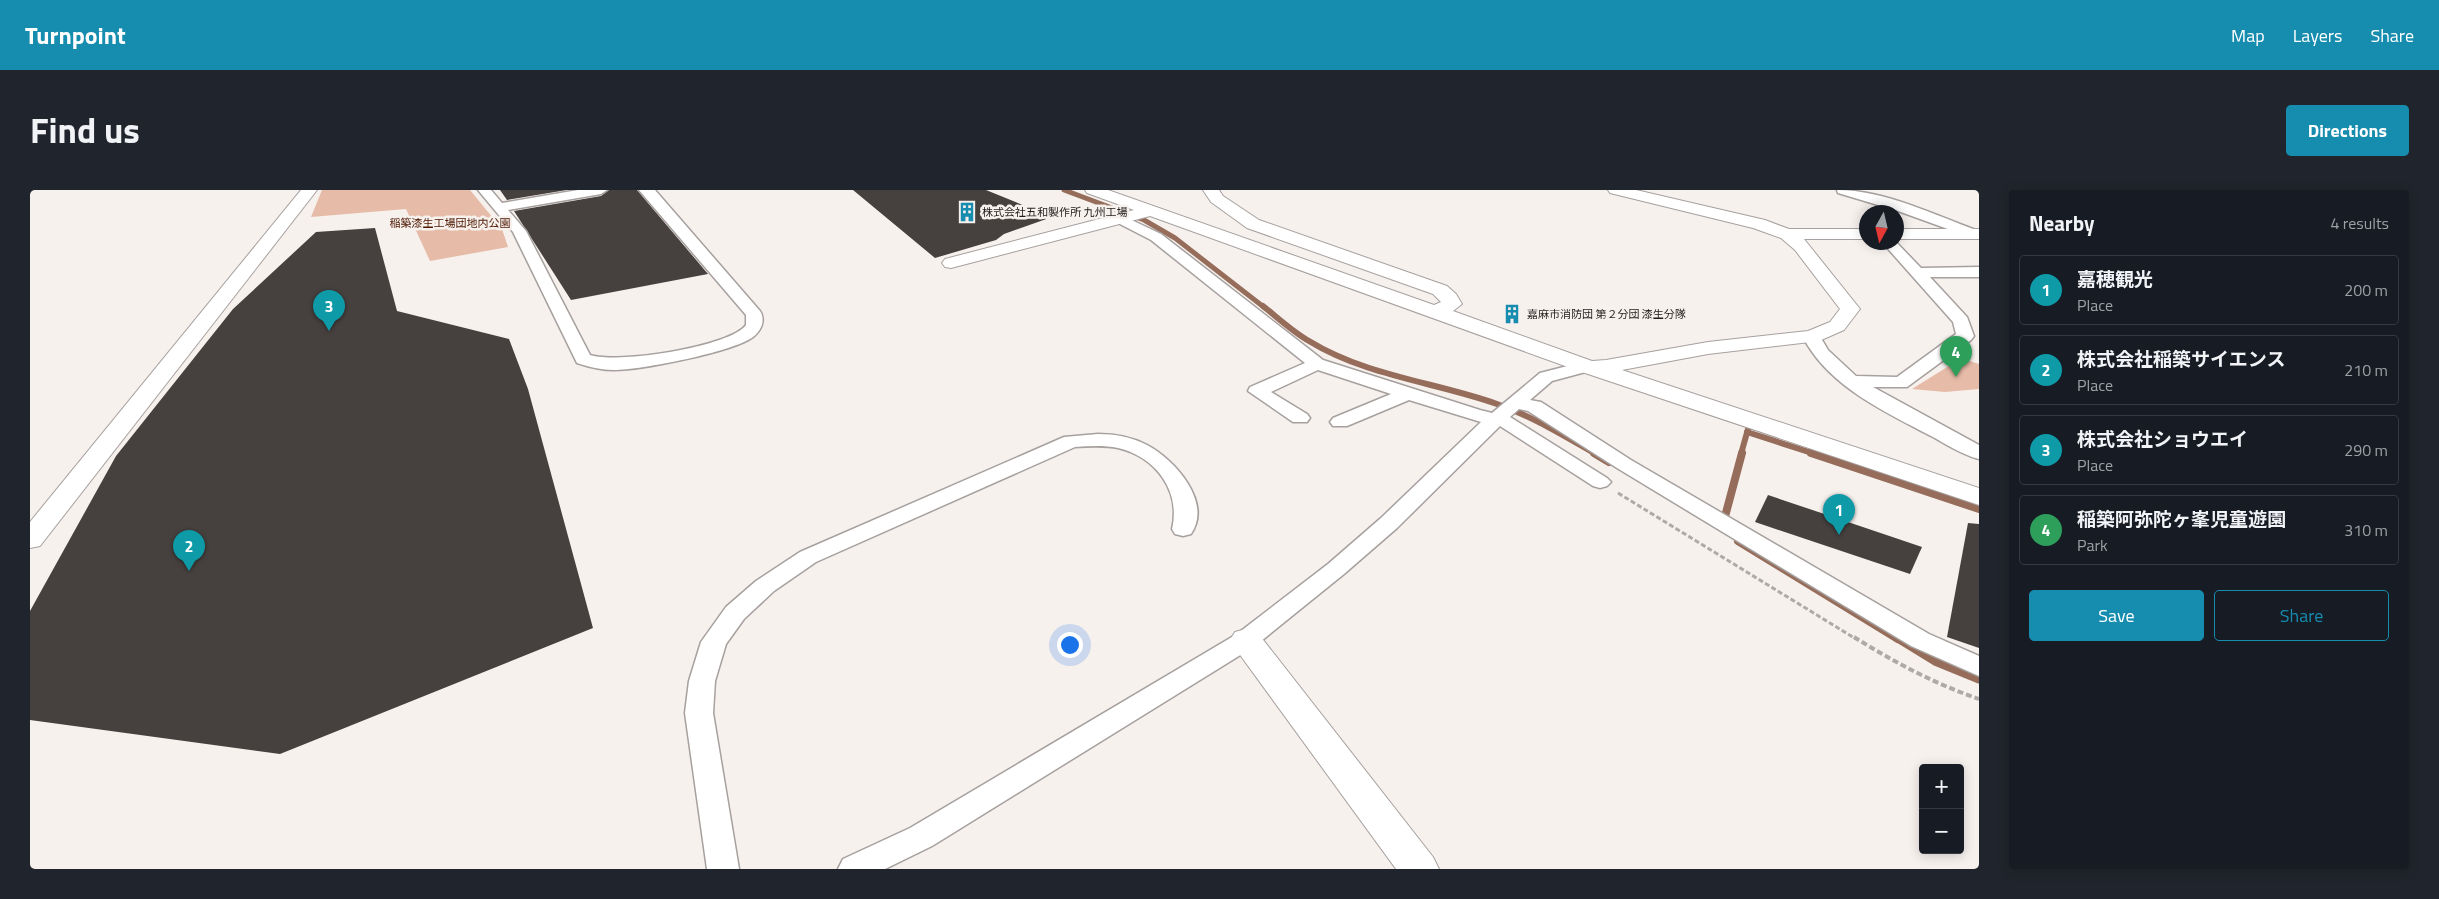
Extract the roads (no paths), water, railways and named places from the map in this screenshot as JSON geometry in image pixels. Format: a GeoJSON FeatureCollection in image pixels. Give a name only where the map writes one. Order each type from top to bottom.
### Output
{"type":"FeatureCollection","features":[{"type":"Feature","properties":{"kind":"street"},"geometry":{"type":"LineString","coordinates":[[30,540],[309,190]]}},
{"type":"Feature","properties":{"kind":"street"},"geometry":{"type":"LineString","coordinates":[[484,190],[519,231],[583,359],[603,365],[633,364],[731,341],[744,336],[752,330],[756,322],[754,314],[650,193],[645,190]]}},
{"type":"Feature","properties":{"kind":"street"},"geometry":{"type":"LineString","coordinates":[[499,208],[602,190]]}},
{"type":"Feature","properties":{"kind":"street"},"geometry":{"type":"LineString","coordinates":[[1093,190],[1587,366],[1979,496]]}},
{"type":"Feature","properties":{"kind":"street"},"geometry":{"type":"LineString","coordinates":[[1210,190],[1217,199],[1254,224],[1440,290],[1449,298],[1452,304],[1435,312]]}},
{"type":"Feature","properties":{"kind":"street"},"geometry":{"type":"LineString","coordinates":[[1616,190],[1759,224],[1787,234],[1859,234]]}},
{"type":"Feature","properties":{"kind":"street"},"geometry":{"type":"LineString","coordinates":[[1842,190],[1903,208],[1978,239]]}},
{"type":"Feature","properties":{"kind":"street"},"geometry":{"type":"LineString","coordinates":[[951,263],[1149,211]]}},
{"type":"Feature","properties":{"kind":"street"},"geometry":{"type":"LineString","coordinates":[[1121,219],[1156,237],[1317,364],[1506,422],[1600,482]]}},
{"type":"Feature","properties":{"kind":"street"},"geometry":{"type":"LineString","coordinates":[[854,869],[920,838],[1246,640],[1336,569],[1389,523],[1495,420],[1546,377],[1587,366],[1606,367],[1708,348],[1812,337],[1837,326],[1850,310],[1801,246],[1787,234]]}},
{"type":"Feature","properties":{"kind":"street"},"geometry":{"type":"LineString","coordinates":[[1904,234],[1946,234],[1978,239]]}},
{"type":"Feature","properties":{"kind":"street"},"geometry":{"type":"LineString","coordinates":[[1851,380],[1902,383],[1965,336],[1961,321],[1896,250]]}},
{"type":"Feature","properties":{"kind":"street"},"geometry":{"type":"LineString","coordinates":[[1916,273],[1979,272]]}},
{"type":"Feature","properties":{"kind":"street"},"geometry":{"type":"LineString","coordinates":[[1956,316],[1979,316]]}},
{"type":"Feature","properties":{"kind":"street"},"geometry":{"type":"LineString","coordinates":[[1812,337],[1823,356],[1851,380],[1874,396],[1979,453]]}},
{"type":"Feature","properties":{"kind":"street"},"geometry":{"type":"LineString","coordinates":[[1300,418],[1257,391],[1317,364]]}},
{"type":"Feature","properties":{"kind":"street"},"geometry":{"type":"LineString","coordinates":[[1340,422],[1409,393]]}},
{"type":"Feature","properties":{"kind":"street"},"geometry":{"type":"LineString","coordinates":[[1516,402],[1534,406],[1624,464],[1911,635],[1979,667]]}},
{"type":"Feature","properties":{"kind":"street"},"geometry":{"type":"LineString","coordinates":[[723,869],[699,713],[702,681],[714,642],[735,613],[765,586],[808,557],[1071,441],[1094,439],[1115,441],[1137,447],[1164,465],[1177,484],[1186,510],[1184,529]]}},
{"type":"Feature","properties":{"kind":"street"},"geometry":{"type":"LineString","coordinates":[[1246,640],[1419,869]]}},
{"type":"Feature","properties":{"kind":"waterway"},"geometry":{"type":"LineString","coordinates":[[1064,190],[1144,220],[1175,238],[1265,308]]}},
{"type":"Feature","properties":{"kind":"waterway"},"geometry":{"type":"LineString","coordinates":[[1263,306],[1297,333],[1331,353],[1377,371],[1497,404],[1523,414],[1596,454]]}},
{"type":"Feature","properties":{"kind":"waterway"},"geometry":{"type":"LineString","coordinates":[[1741,454],[1747,432]]}},
{"type":"Feature","properties":{"kind":"waterway"},"geometry":{"type":"LineString","coordinates":[[1747,432],[1815,454]]}},
{"type":"Feature","properties":{"kind":"waterway"},"geometry":{"type":"LineString","coordinates":[[1594,453],[1609,462]]}},
{"type":"Feature","properties":{"kind":"waterway"},"geometry":{"type":"LineString","coordinates":[[1723,524],[1742,453]]}},
{"type":"Feature","properties":{"kind":"waterway"},"geometry":{"type":"LineString","coordinates":[[1811,453],[1979,509]]}},
{"type":"Feature","properties":{"kind":"waterway"},"geometry":{"type":"LineString","coordinates":[[1738,541],[1898,639]]}},
{"type":"Feature","properties":{"kind":"waterway"},"geometry":{"type":"LineString","coordinates":[[1896,637],[1935,661],[1979,679]]}},
{"type":"Feature","properties":{"kind":"place","name":"株式会社五和製作所 九州工場"},"geometry":{"type":"Point","coordinates":[967,212]}},
{"type":"Feature","properties":{"kind":"place","name":"嘉麻市消防団 第２分団 漆生分隊"},"geometry":{"type":"Point","coordinates":[1512,314]}},
{"type":"Feature","properties":{"kind":"place","name":"株式会社ショウエイ"},"geometry":{"type":"Point","coordinates":[329,331]}},
{"type":"Feature","properties":{"kind":"place","name":"稲築阿弥陀ヶ峯児童遊園"},"geometry":{"type":"Point","coordinates":[1956,377]}},
{"type":"Feature","properties":{"kind":"place","name":"嘉穂観光"},"geometry":{"type":"Point","coordinates":[1839,535]}},
{"type":"Feature","properties":{"kind":"place","name":"株式会社稲築サイエンス"},"geometry":{"type":"Point","coordinates":[189,571]}},
{"type":"Feature","properties":{"kind":"park label","name":"稲築漆生工場団地内公園"},"geometry":{"type":"Point","coordinates":[450,223]}}]}
